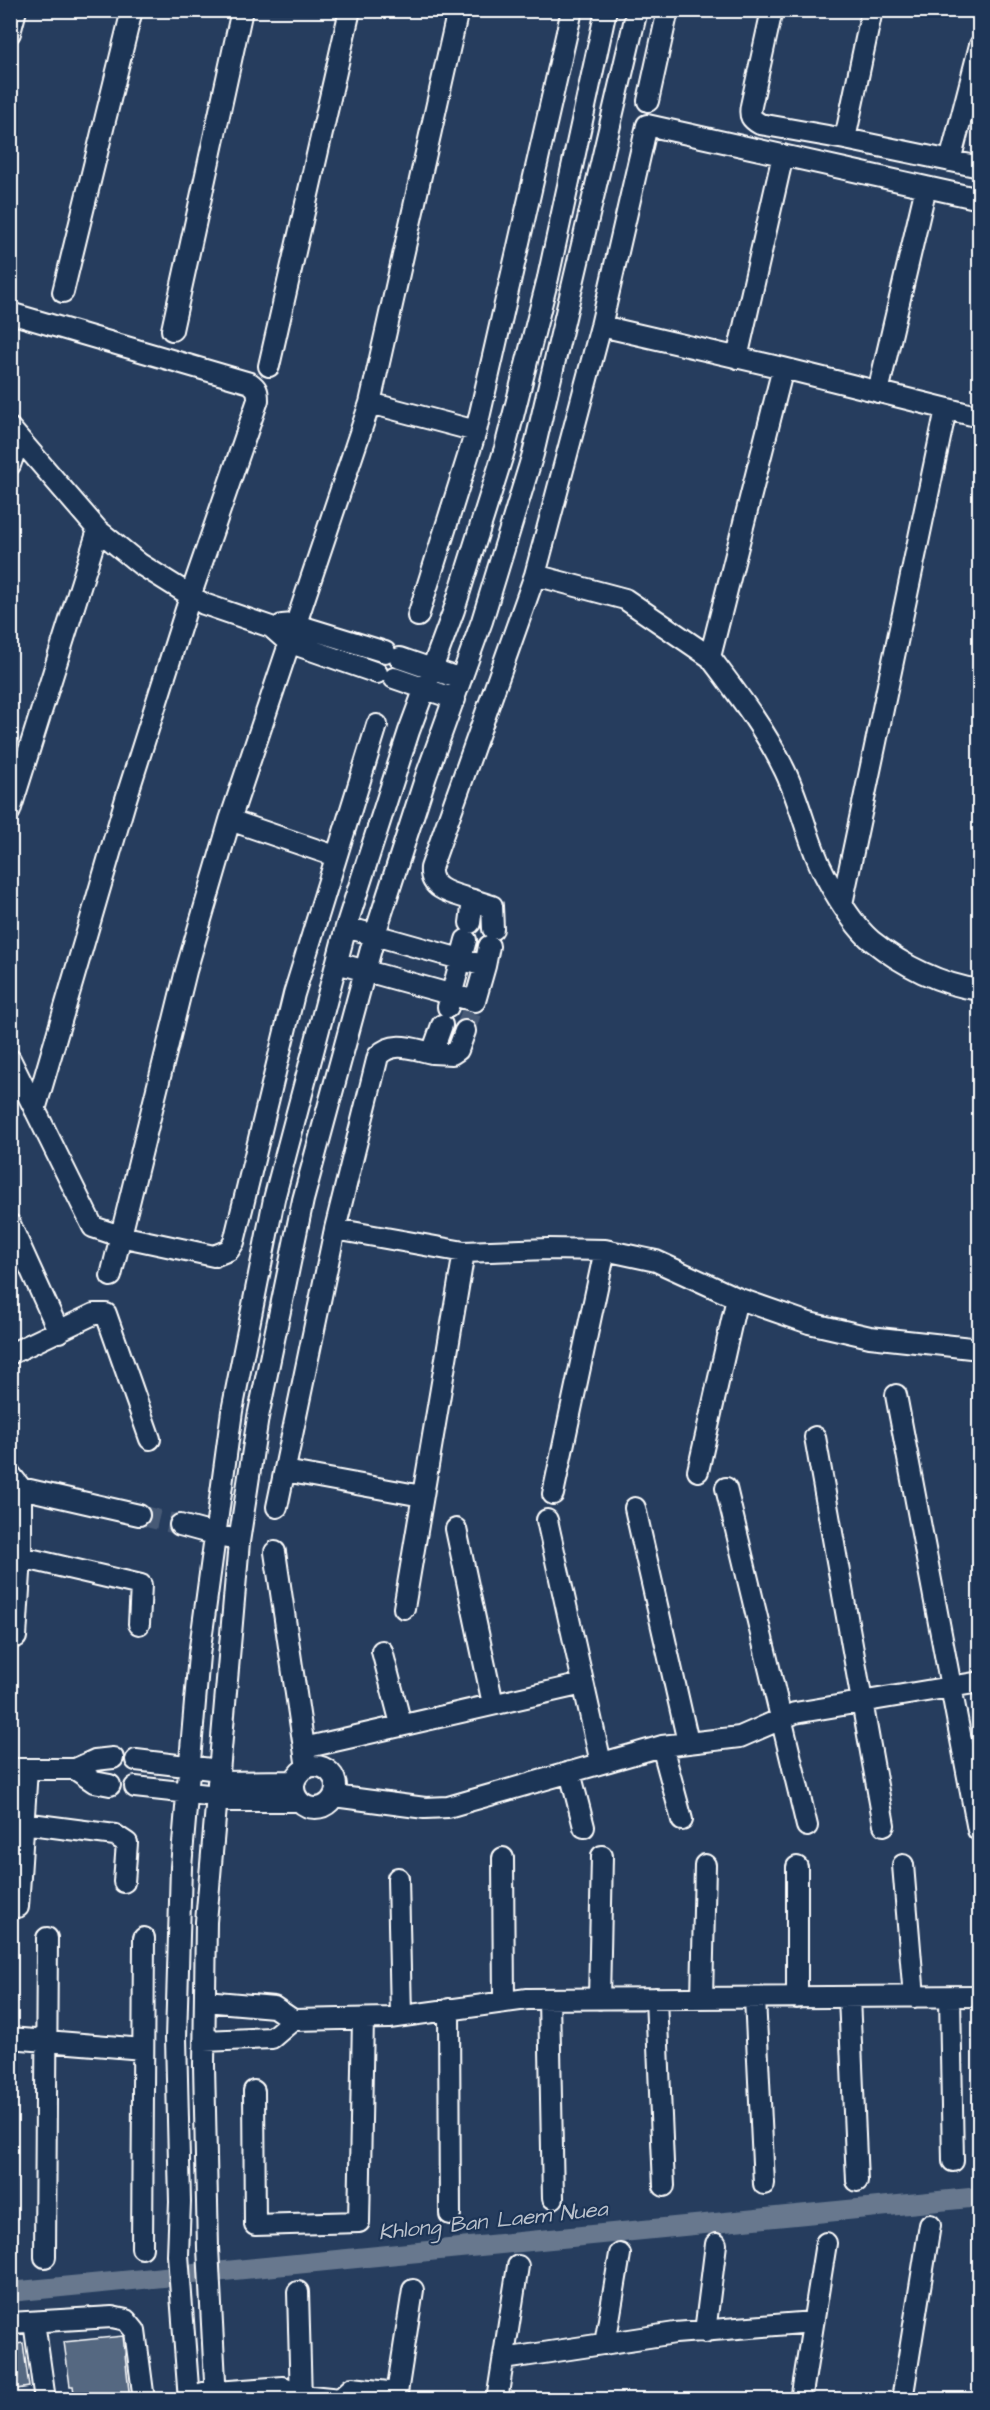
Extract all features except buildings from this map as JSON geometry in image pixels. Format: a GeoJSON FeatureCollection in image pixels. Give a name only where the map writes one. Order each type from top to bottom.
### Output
{"type":"FeatureCollection","features":[{"type":"Feature","properties":{"kind":"street"},"geometry":{"type":"LineString","coordinates":[[10,33],[16,10]]}},
{"type":"Feature","properties":{"kind":"street"},"geometry":{"type":"LineString","coordinates":[[63,292],[132,10]]}},
{"type":"Feature","properties":{"kind":"street"},"geometry":{"type":"LineString","coordinates":[[172,330],[242,10]]}},
{"type":"Feature","properties":{"kind":"street"},"geometry":{"type":"LineString","coordinates":[[269,366],[350,10]]}},
{"type":"Feature","properties":{"kind":"street"},"geometry":{"type":"LineString","coordinates":[[111,1276],[186,971],[230,820],[370,403],[458,10]]}},
{"type":"Feature","properties":{"kind":"street"},"geometry":{"type":"LineString","coordinates":[[418,616],[476,431],[572,10]]}},
{"type":"Feature","properties":{"kind":"street"},"geometry":{"type":"LineString","coordinates":[[413,2290],[397,2396],[352,2388],[340,2399],[299,2398],[283,2387],[216,2396],[188,2397],[178,2255],[180,2202],[176,2038],[181,1867],[189,1765],[199,1655],[232,1411],[274,1199],[346,927],[432,668],[454,610],[505,448],[548,278],[606,10]]}},
{"type":"Feature","properties":{"kind":"street"},"geometry":{"type":"LineString","coordinates":[[216,2396],[207,2248],[204,2042],[206,1922],[239,1542],[258,1417],[303,1200],[375,934],[426,776],[482,621],[533,454],[637,10]]}},
{"type":"Feature","properties":{"kind":"street"},"geometry":{"type":"LineString","coordinates":[[648,100],[668,10]]}},
{"type":"Feature","properties":{"kind":"street"},"geometry":{"type":"LineString","coordinates":[[772,10],[751,106],[752,119],[760,124],[980,167]]}},
{"type":"Feature","properties":{"kind":"street"},"geometry":{"type":"LineString","coordinates":[[845,139],[872,10]]}},
{"type":"Feature","properties":{"kind":"street"},"geometry":{"type":"LineString","coordinates":[[950,161],[980,45]]}},
{"type":"Feature","properties":{"kind":"street"},"geometry":{"type":"LineString","coordinates":[[277,1507],[335,1229],[378,1056],[385,1049],[397,1046],[432,1053],[452,1054],[458,1050],[485,966],[491,938],[492,906],[442,890],[430,876],[431,868],[535,575],[601,326],[647,125],[980,199]]}},
{"type":"Feature","properties":{"kind":"street"},"geometry":{"type":"LineString","coordinates":[[578,139],[606,145]]}},
{"type":"Feature","properties":{"kind":"street"},"geometry":{"type":"LineString","coordinates":[[737,358],[783,155]]}},
{"type":"Feature","properties":{"kind":"street"},"geometry":{"type":"LineString","coordinates":[[878,392],[926,187]]}},
{"type":"Feature","properties":{"kind":"street"},"geometry":{"type":"LineString","coordinates":[[10,313],[250,383],[256,387],[258,400],[190,597],[89,919],[35,1110]]}},
{"type":"Feature","properties":{"kind":"street"},"geometry":{"type":"LineString","coordinates":[[601,326],[980,417]]}},
{"type":"Feature","properties":{"kind":"street"},"geometry":{"type":"LineString","coordinates":[[710,657],[783,368]]}},
{"type":"Feature","properties":{"kind":"street"},"geometry":{"type":"LineString","coordinates":[[370,403],[476,431]]}},
{"type":"Feature","properties":{"kind":"street"},"geometry":{"type":"LineString","coordinates":[[842,904],[946,409]]}},
{"type":"Feature","properties":{"kind":"street"},"geometry":{"type":"LineString","coordinates":[[15,434],[98,530],[131,558],[190,597],[271,627],[386,653],[461,679]]}},
{"type":"Feature","properties":{"kind":"street"},"geometry":{"type":"LineString","coordinates":[[10,465],[15,434]]}},
{"type":"Feature","properties":{"kind":"street"},"geometry":{"type":"LineString","coordinates":[[505,448],[533,454]]}},
{"type":"Feature","properties":{"kind":"street"},"geometry":{"type":"LineString","coordinates":[[10,811],[98,530]]}},
{"type":"Feature","properties":{"kind":"street"},"geometry":{"type":"LineString","coordinates":[[535,575],[625,599],[710,657],[752,714],[784,768],[816,856],[842,904],[871,940],[906,963],[934,977],[962,988],[980,990]]}},
{"type":"Feature","properties":{"kind":"street"},"geometry":{"type":"LineString","coordinates":[[291,633],[379,673],[454,699]]}},
{"type":"Feature","properties":{"kind":"street"},"geometry":{"type":"LineString","coordinates":[[379,673],[386,653]]}},
{"type":"Feature","properties":{"kind":"street"},"geometry":{"type":"LineString","coordinates":[[10,1059],[93,1227],[120,1236],[214,1256],[229,1250],[234,1242],[294,994],[334,856],[377,725]]}},
{"type":"Feature","properties":{"kind":"street"},"geometry":{"type":"LineString","coordinates":[[230,820],[334,856]]}},
{"type":"Feature","properties":{"kind":"street"},"geometry":{"type":"LineString","coordinates":[[432,1053],[466,941],[473,900]]}},
{"type":"Feature","properties":{"kind":"street"},"geometry":{"type":"LineString","coordinates":[[346,927],[375,934],[466,941],[485,966]]}},
{"type":"Feature","properties":{"kind":"street"},"geometry":{"type":"LineString","coordinates":[[337,963],[365,972],[447,1009],[470,1015]]}},
{"type":"Feature","properties":{"kind":"street"},"geometry":{"type":"LineString","coordinates":[[10,1224],[59,1332]]}},
{"type":"Feature","properties":{"kind":"street"},"geometry":{"type":"LineString","coordinates":[[335,1229],[464,1252],[548,1249],[605,1250],[656,1261],[737,1298],[810,1323],[870,1337],[980,1349]]}},
{"type":"Feature","properties":{"kind":"street"},"geometry":{"type":"LineString","coordinates":[[553,1494],[605,1250]]}},
{"type":"Feature","properties":{"kind":"street"},"geometry":{"type":"LineString","coordinates":[[404,1608],[464,1252]]}},
{"type":"Feature","properties":{"kind":"street"},"geometry":{"type":"LineString","coordinates":[[698,1472],[737,1298]]}},
{"type":"Feature","properties":{"kind":"street"},"geometry":{"type":"LineString","coordinates":[[10,1354],[94,1314],[106,1314],[150,1439]]}},
{"type":"Feature","properties":{"kind":"street"},"geometry":{"type":"LineString","coordinates":[[896,1395],[978,1830]]}},
{"type":"Feature","properties":{"kind":"street"},"geometry":{"type":"LineString","coordinates":[[814,1437],[884,1825]]}},
{"type":"Feature","properties":{"kind":"street"},"geometry":{"type":"LineString","coordinates":[[285,1471],[422,1496]]}},
{"type":"Feature","properties":{"kind":"street"},"geometry":{"type":"LineString","coordinates":[[16,1637],[21,1557],[16,1481],[61,1499],[139,1515]]}},
{"type":"Feature","properties":{"kind":"street"},"geometry":{"type":"LineString","coordinates":[[726,1488],[807,1826]]}},
{"type":"Feature","properties":{"kind":"street"},"geometry":{"type":"LineString","coordinates":[[635,1508],[688,1742]]}},
{"type":"Feature","properties":{"kind":"street"},"geometry":{"type":"LineString","coordinates":[[547,1520],[601,1763]]}},
{"type":"Feature","properties":{"kind":"street"},"geometry":{"type":"LineString","coordinates":[[180,1525],[239,1542]]}},
{"type":"Feature","properties":{"kind":"street"},"geometry":{"type":"LineString","coordinates":[[456,1529],[493,1704]]}},
{"type":"Feature","properties":{"kind":"street"},"geometry":{"type":"LineString","coordinates":[[275,1552],[304,1748],[301,1774],[294,1788],[299,1801]]}},
{"type":"Feature","properties":{"kind":"street"},"geometry":{"type":"LineString","coordinates":[[21,1557],[141,1585],[139,1624]]}},
{"type":"Feature","properties":{"kind":"street"},"geometry":{"type":"LineString","coordinates":[[382,1651],[401,1724]]}},
{"type":"Feature","properties":{"kind":"street"},"geometry":{"type":"LineString","coordinates":[[334,1796],[425,1808],[447,1807],[662,1746],[740,1737],[795,1713],[980,1682]]}},
{"type":"Feature","properties":{"kind":"street"},"geometry":{"type":"LineString","coordinates":[[304,1748],[583,1684]]}},
{"type":"Feature","properties":{"kind":"street"},"geometry":{"type":"LineString","coordinates":[[662,1746],[682,1820]]}},
{"type":"Feature","properties":{"kind":"street"},"geometry":{"type":"LineString","coordinates":[[18,1907],[23,1823],[19,1769],[75,1769],[95,1760],[113,1758]]}},
{"type":"Feature","properties":{"kind":"street"},"geometry":{"type":"LineString","coordinates":[[135,1787],[187,1793],[217,1787],[301,1774],[316,1766],[328,1771],[335,1782],[334,1796],[330,1802],[317,1808],[310,1808],[299,1801],[217,1787],[189,1765],[136,1760]]}},
{"type":"Feature","properties":{"kind":"street"},"geometry":{"type":"LineString","coordinates":[[75,1769],[94,1782],[110,1785]]}},
{"type":"Feature","properties":{"kind":"street"},"geometry":{"type":"LineString","coordinates":[[570,1772],[584,1827]]}},
{"type":"Feature","properties":{"kind":"street"},"geometry":{"type":"LineString","coordinates":[[23,1823],[115,1835],[127,1843],[124,1882]]}},
{"type":"Feature","properties":{"kind":"street"},"geometry":{"type":"LineString","coordinates":[[599,1999],[602,1856]]}},
{"type":"Feature","properties":{"kind":"street"},"geometry":{"type":"LineString","coordinates":[[503,1858],[504,2002]]}},
{"type":"Feature","properties":{"kind":"street"},"geometry":{"type":"LineString","coordinates":[[702,1998],[705,1865]]}},
{"type":"Feature","properties":{"kind":"street"},"geometry":{"type":"LineString","coordinates":[[903,1865],[915,1997]]}},
{"type":"Feature","properties":{"kind":"street"},"geometry":{"type":"LineString","coordinates":[[797,1867],[797,1998]]}},
{"type":"Feature","properties":{"kind":"street"},"geometry":{"type":"LineString","coordinates":[[398,1878],[401,2016]]}},
{"type":"Feature","properties":{"kind":"street"},"geometry":{"type":"LineString","coordinates":[[45,2256],[47,1938]]}},
{"type":"Feature","properties":{"kind":"street"},"geometry":{"type":"LineString","coordinates":[[142,2248],[144,1938]]}},
{"type":"Feature","properties":{"kind":"street"},"geometry":{"type":"LineString","coordinates":[[950,1996],[952,2161]]}},
{"type":"Feature","properties":{"kind":"street"},"geometry":{"type":"LineString","coordinates":[[205,2001],[274,2007],[293,2020],[401,2016],[448,2008],[549,1999],[980,1996]]}},
{"type":"Feature","properties":{"kind":"street"},"geometry":{"type":"LineString","coordinates":[[849,1997],[857,2181]]}},
{"type":"Feature","properties":{"kind":"street"},"geometry":{"type":"LineString","coordinates":[[656,1998],[664,2186]]}},
{"type":"Feature","properties":{"kind":"street"},"geometry":{"type":"LineString","coordinates":[[754,1998],[764,2184]]}},
{"type":"Feature","properties":{"kind":"street"},"geometry":{"type":"LineString","coordinates":[[549,1999],[553,2198]]}},
{"type":"Feature","properties":{"kind":"street"},"geometry":{"type":"LineString","coordinates":[[448,2008],[450,2214]]}},
{"type":"Feature","properties":{"kind":"street"},"geometry":{"type":"LineString","coordinates":[[254,2091],[255,2225],[359,2222],[363,2019]]}},
{"type":"Feature","properties":{"kind":"street"},"geometry":{"type":"LineString","coordinates":[[204,2042],[272,2038],[293,2020]]}},
{"type":"Feature","properties":{"kind":"street"},"geometry":{"type":"LineString","coordinates":[[10,2038],[143,2049]]}},
{"type":"Feature","properties":{"kind":"street"},"geometry":{"type":"LineString","coordinates":[[902,2400],[930,2225]]}},
{"type":"Feature","properties":{"kind":"street"},"geometry":{"type":"LineString","coordinates":[[801,2400],[826,2243]]}},
{"type":"Feature","properties":{"kind":"street"},"geometry":{"type":"LineString","coordinates":[[705,2332],[716,2244]]}},
{"type":"Feature","properties":{"kind":"street"},"geometry":{"type":"LineString","coordinates":[[605,2344],[620,2254]]}},
{"type":"Feature","properties":{"kind":"street"},"geometry":{"type":"LineString","coordinates":[[497,2400],[518,2266]]}},
{"type":"Feature","properties":{"kind":"street"},"geometry":{"type":"LineString","coordinates":[[298,2292],[299,2398]]}},
{"type":"Feature","properties":{"kind":"street"},"geometry":{"type":"LineString","coordinates":[[10,2323],[112,2317],[126,2320],[135,2331],[144,2400]]}},
{"type":"Feature","properties":{"kind":"street"},"geometry":{"type":"LineString","coordinates":[[34,2322],[45,2400]]}},
{"type":"Feature","properties":{"kind":"street"},"geometry":{"type":"LineString","coordinates":[[504,2359],[675,2333],[813,2322]]}},
{"type":"Feature","properties":{"kind":"waterway","name":"Khlong Ban Laem Nuea"},"geometry":{"type":"LineString","coordinates":[[10,2292],[980,2197]]}},
{"type":"Feature","properties":{"kind":"tunnel"},"geometry":{"type":"LineString","coordinates":[[465,1031],[471,1013]]}},
{"type":"Feature","properties":{"kind":"tunnel"},"geometry":{"type":"LineString","coordinates":[[139,1515],[180,1525]]}}]}
